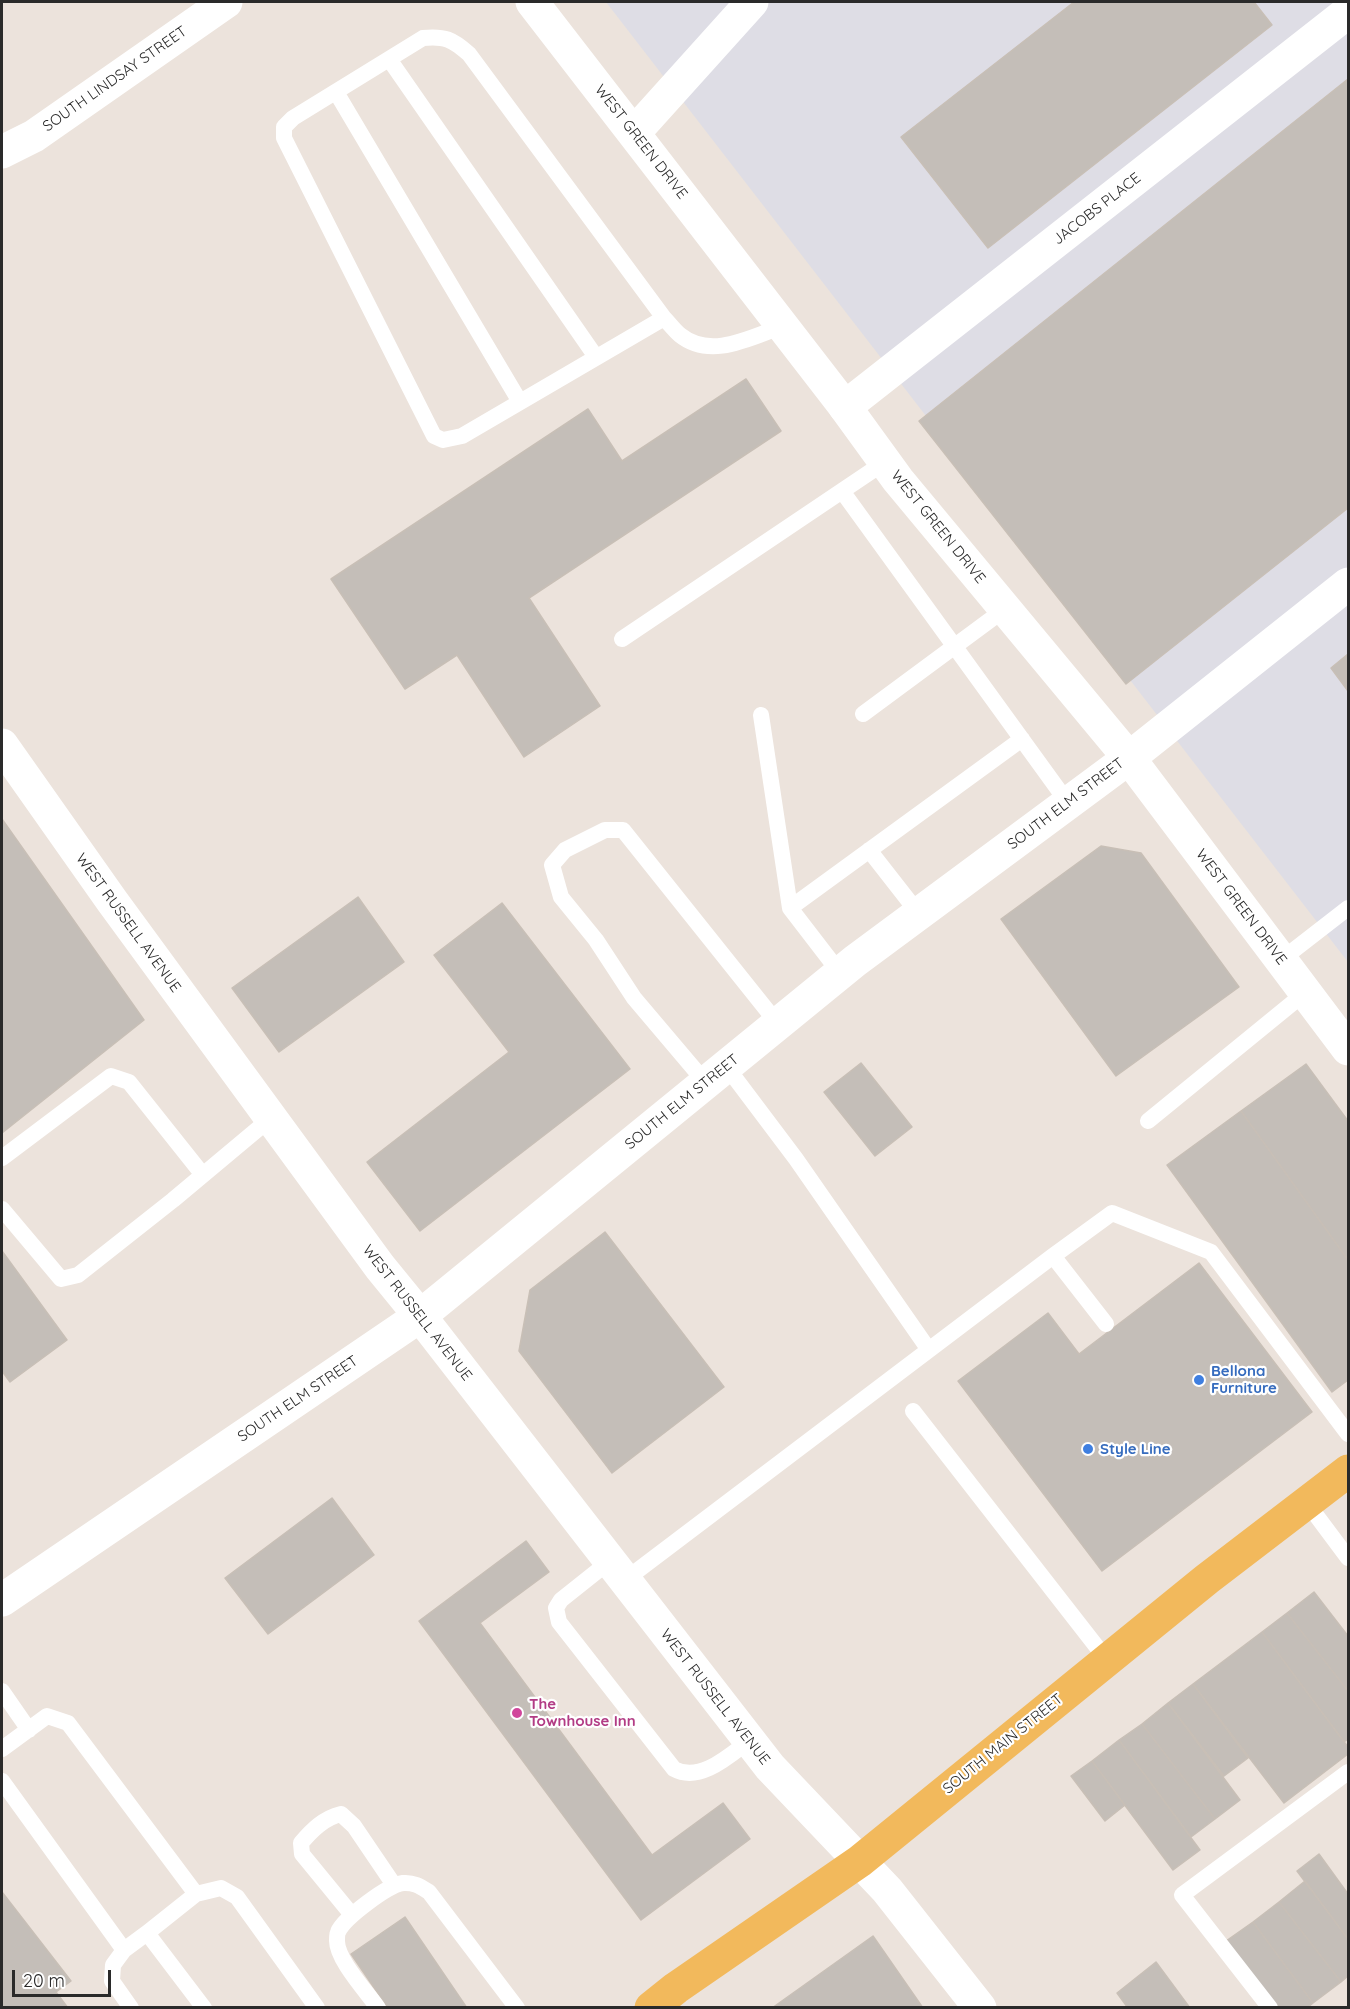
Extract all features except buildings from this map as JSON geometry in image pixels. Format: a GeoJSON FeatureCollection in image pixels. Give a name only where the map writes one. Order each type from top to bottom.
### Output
{"type":"FeatureCollection","features":[{"type":"Feature","properties":{"kind":"main road","name":"SOUTH LINDSAY STREET"},"geometry":{"type":"LineString","coordinates":[[2,152],[34,136],[226,2]]}},
{"type":"Feature","properties":{"kind":"main road","name":"WEST GREEN DRIVE"},"geometry":{"type":"LineString","coordinates":[[532,2],[783,326],[885,462],[1129,758],[1348,1046]]}},
{"type":"Feature","properties":{"kind":"main road"},"geometry":{"type":"LineString","coordinates":[[634,133],[752,2]]}},
{"type":"Feature","properties":{"kind":"main road","name":"JACOBS PLACE"},"geometry":{"type":"LineString","coordinates":[[845,407],[1348,12]]}},
{"type":"Feature","properties":{"kind":"main road","name":"SOUTH ELM STREET"},"geometry":{"type":"LineString","coordinates":[[2,1599],[420,1316],[840,973],[1129,758],[1348,584]]}},
{"type":"Feature","properties":{"kind":"main road","name":"WEST RUSSELL AVENUE"},"geometry":{"type":"LineString","coordinates":[[2,745],[112,901],[380,1267],[770,1767],[888,1890],[980,2007]]}},
{"type":"Feature","properties":{"kind":"main road","name":"SOUTH MAIN STREET"},"geometry":{"type":"LineString","coordinates":[[651,2007],[685,1981],[860,1861],[1207,1579],[1348,1471]]}},
{"type":"Feature","properties":{"kind":"lane"},"geometry":{"type":"LineString","coordinates":[[664,318],[462,436],[442,440],[434,436],[284,138],[284,127],[293,118],[423,38],[440,36],[454,41],[469,54],[664,318],[680,335],[695,343],[715,347],[733,344],[783,326]]}},
{"type":"Feature","properties":{"kind":"lane"},"geometry":{"type":"LineString","coordinates":[[389,59],[596,357]]}},
{"type":"Feature","properties":{"kind":"lane"},"geometry":{"type":"LineString","coordinates":[[336,92],[520,402]]}},
{"type":"Feature","properties":{"kind":"lane"},"geometry":{"type":"LineString","coordinates":[[622,639],[885,462]]}},
{"type":"Feature","properties":{"kind":"lane"},"geometry":{"type":"LineString","coordinates":[[842,491],[1068,803]]}},
{"type":"Feature","properties":{"kind":"lane"},"geometry":{"type":"LineString","coordinates":[[863,714],[1005,609]]}},
{"type":"Feature","properties":{"kind":"lane"},"geometry":{"type":"LineString","coordinates":[[761,715],[790,908],[840,973]]}},
{"type":"Feature","properties":{"kind":"lane"},"geometry":{"type":"LineString","coordinates":[[790,908],[1022,739]]}},
{"type":"Feature","properties":{"kind":"lane"},"geometry":{"type":"LineString","coordinates":[[778,1024],[623,830],[605,830],[565,850],[552,865],[561,897],[596,940],[634,998],[716,1074],[796,1159],[929,1350]]}},
{"type":"Feature","properties":{"kind":"lane"},"geometry":{"type":"LineString","coordinates":[[869,850],[919,914]]}},
{"type":"Feature","properties":{"kind":"lane"},"geometry":{"type":"LineString","coordinates":[[1281,960],[1348,908]]}},
{"type":"Feature","properties":{"kind":"lane"},"geometry":{"type":"LineString","coordinates":[[1148,1120],[1306,992]]}},
{"type":"Feature","properties":{"kind":"lane"},"geometry":{"type":"LineString","coordinates":[[2,1158],[111,1076],[129,1082],[203,1175]]}},
{"type":"Feature","properties":{"kind":"lane"},"geometry":{"type":"LineString","coordinates":[[2,1209],[61,1279],[78,1275],[271,1118]]}},
{"type":"Feature","properties":{"kind":"lane"},"geometry":{"type":"LineString","coordinates":[[749,1741],[700,1772],[683,1773],[674,1769],[559,1622],[556,1608],[561,1600],[617,1570],[929,1350],[1112,1213],[1211,1252],[1348,1434]]}},
{"type":"Feature","properties":{"kind":"lane"},"geometry":{"type":"LineString","coordinates":[[1053,1256],[1106,1324]]}},
{"type":"Feature","properties":{"kind":"lane"},"geometry":{"type":"LineString","coordinates":[[913,1411],[1107,1660]]}},
{"type":"Feature","properties":{"kind":"lane"},"geometry":{"type":"LineString","coordinates":[[1307,1503],[1348,1558]]}},
{"type":"Feature","properties":{"kind":"lane"},"geometry":{"type":"LineString","coordinates":[[2,1691],[29,1730]]}},
{"type":"Feature","properties":{"kind":"lane"},"geometry":{"type":"LineString","coordinates":[[2,1749],[47,1716],[68,1723],[196,1894]]}},
{"type":"Feature","properties":{"kind":"lane"},"geometry":{"type":"LineString","coordinates":[[1270,2007],[1182,1894],[1348,1772]]}},
{"type":"Feature","properties":{"kind":"lane"},"geometry":{"type":"LineString","coordinates":[[2,1781],[124,1950]]}},
{"type":"Feature","properties":{"kind":"lane"},"geometry":{"type":"LineString","coordinates":[[352,1915],[302,1854],[301,1843],[311,1831],[331,1816],[341,1814],[354,1826],[394,1885]]}},
{"type":"Feature","properties":{"kind":"lane"},"geometry":{"type":"LineString","coordinates":[[378,2007],[340,1955],[336,1944],[337,1933],[352,1915],[384,1890],[405,1882],[416,1884],[429,1892],[517,2007]]}},
{"type":"Feature","properties":{"kind":"lane"},"geometry":{"type":"LineString","coordinates":[[131,2007],[112,1981],[113,1965],[124,1950],[196,1894],[220,1888],[237,1897],[317,2007]]}},
{"type":"Feature","properties":{"kind":"lane"},"geometry":{"type":"LineString","coordinates":[[147,1933],[204,2007]]}},
{"type":"Feature","properties":{"kind":"shaded area"},"geometry":{"type":"Polygon","coordinates":[[[606,2],[1348,2],[1348,962],[606,2]]]}},
{"type":"Feature","properties":{"kind":"place","name":"Bellona Furniture"},"geometry":{"type":"Point","coordinates":[1199,1380]}},
{"type":"Feature","properties":{"kind":"place","name":"Style Line"},"geometry":{"type":"Point","coordinates":[1088,1449]}},
{"type":"Feature","properties":{"kind":"place","name":"The Townhouse Inn"},"geometry":{"type":"Point","coordinates":[517,1713]}}]}
